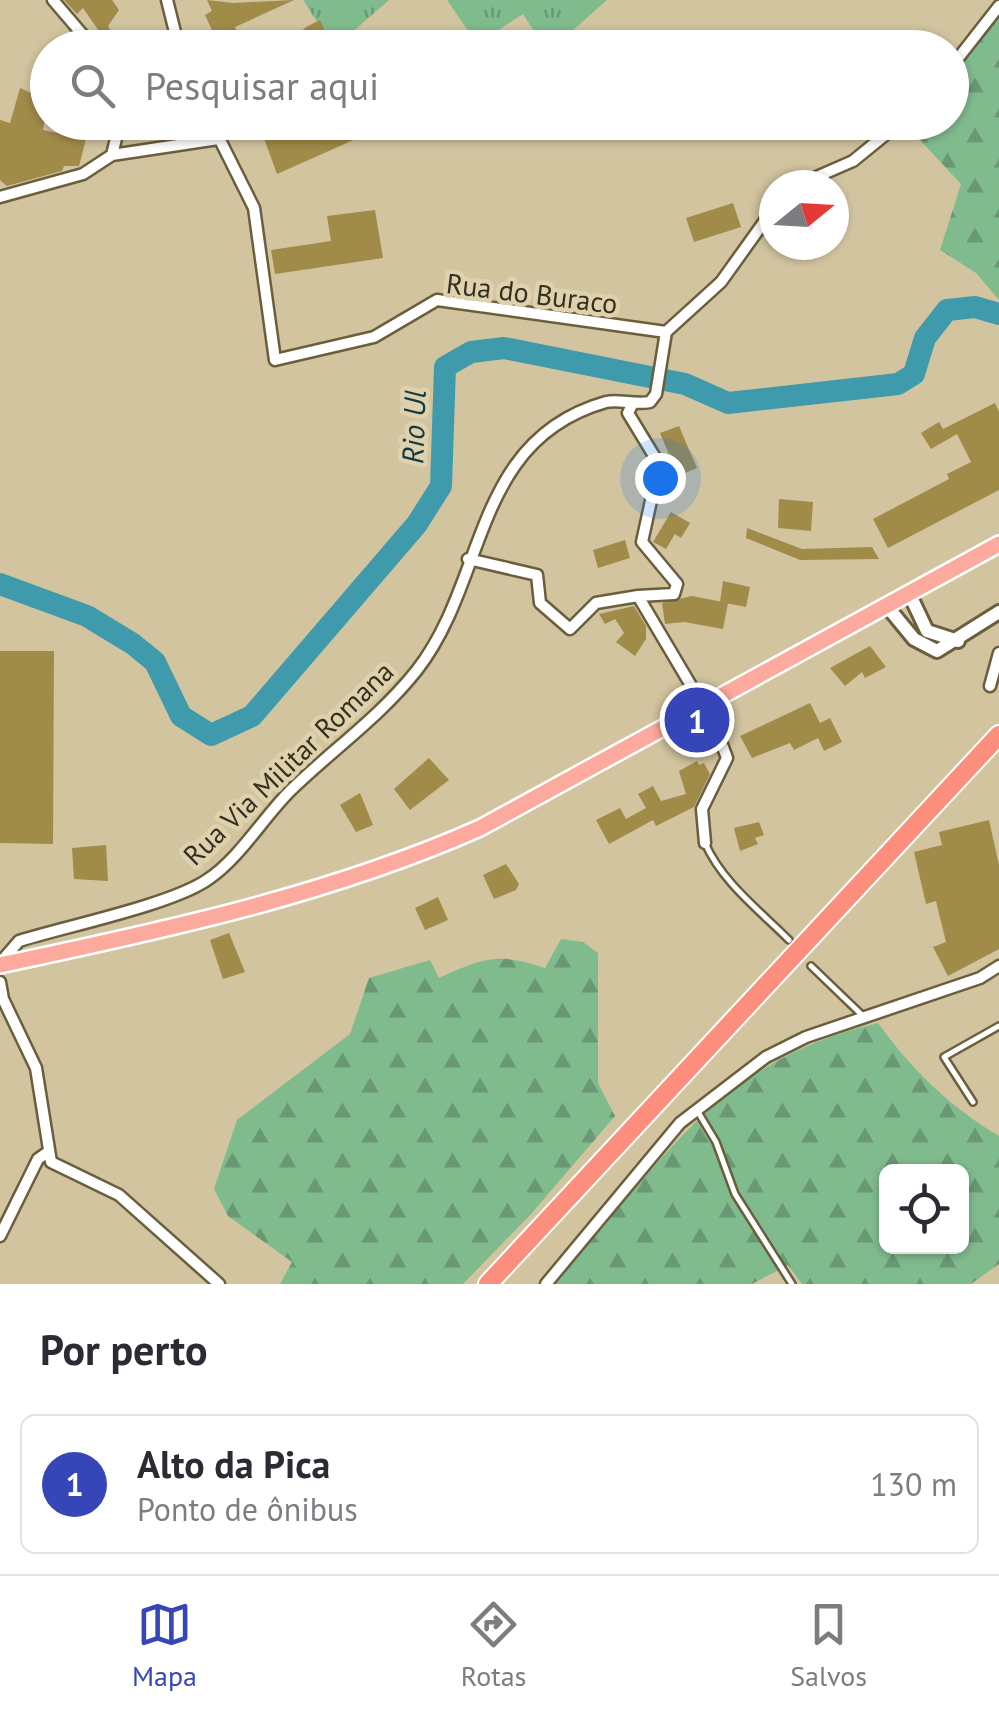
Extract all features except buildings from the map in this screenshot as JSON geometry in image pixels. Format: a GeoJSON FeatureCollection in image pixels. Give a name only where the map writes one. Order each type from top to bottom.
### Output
{"type":"FeatureCollection","features":[{"type":"Feature","properties":{"kind":"highway"},"geometry":{"type":"LineString","coordinates":[[488,1284],[999,734]]}},
{"type":"Feature","properties":{"kind":"highway"},"geometry":{"type":"LineString","coordinates":[[503,1284],[999,750]]}},
{"type":"Feature","properties":{"kind":"main road"},"geometry":{"type":"LineString","coordinates":[[0,964],[211,917],[433,849],[704,707],[999,544]]}},
{"type":"Feature","properties":{"kind":"street"},"geometry":{"type":"LineString","coordinates":[[53,0],[79,30]]}},
{"type":"Feature","properties":{"kind":"street"},"geometry":{"type":"LineString","coordinates":[[167,0],[174,30]]}},
{"type":"Feature","properties":{"kind":"street"},"geometry":{"type":"LineString","coordinates":[[969,44],[999,6]]}},
{"type":"Feature","properties":{"kind":"street"},"geometry":{"type":"LineString","coordinates":[[112,156],[116,140]]}},
{"type":"Feature","properties":{"kind":"street"},"geometry":{"type":"LineString","coordinates":[[0,196],[83,174],[112,156],[212,140]]}},
{"type":"Feature","properties":{"kind":"street","name":"Rua do Buraco"},"geometry":{"type":"LineString","coordinates":[[219,140],[254,208],[275,360],[374,337],[437,300],[666,332]]}},
{"type":"Feature","properties":{"kind":"street"},"geometry":{"type":"LineString","coordinates":[[830,170],[852,160],[878,140]]}},
{"type":"Feature","properties":{"kind":"street"},"geometry":{"type":"LineString","coordinates":[[666,332],[721,282],[759,229]]}},
{"type":"Feature","properties":{"kind":"street","name":"Rua Via Militar Romana"},"geometry":{"type":"LineString","coordinates":[[0,964],[20,941],[208,880],[288,793],[386,707],[420,667],[445,627],[468,559],[510,467],[549,428],[612,400],[632,405],[650,402],[656,394],[666,332]]}},
{"type":"Feature","properties":{"kind":"street"},"geometry":{"type":"LineString","coordinates":[[468,559],[538,575],[540,603],[570,629],[596,603],[674,594],[678,584],[642,542],[659,464],[628,413],[632,405]]}},
{"type":"Feature","properties":{"kind":"street"},"geometry":{"type":"LineString","coordinates":[[909,593],[927,631],[958,641]]}},
{"type":"Feature","properties":{"kind":"street"},"geometry":{"type":"LineString","coordinates":[[638,596],[704,707],[726,758],[702,809],[705,843]]}},
{"type":"Feature","properties":{"kind":"street"},"geometry":{"type":"LineString","coordinates":[[886,605],[924,648],[937,651],[998,617]]}},
{"type":"Feature","properties":{"kind":"street"},"geometry":{"type":"LineString","coordinates":[[990,686],[999,654]]}},
{"type":"Feature","properties":{"kind":"street"},"geometry":{"type":"LineString","coordinates":[[546,1284],[680,1123],[766,1057],[806,1038],[980,978],[999,966]]}},
{"type":"Feature","properties":{"kind":"street"},"geometry":{"type":"LineString","coordinates":[[0,982],[3,999],[36,1068],[51,1162],[119,1195],[219,1284]]}},
{"type":"Feature","properties":{"kind":"street"},"geometry":{"type":"LineString","coordinates":[[0,1236],[38,1160],[48,1152]]}},
{"type":"Feature","properties":{"kind":"lane"},"geometry":{"type":"LineString","coordinates":[[705,843],[713,861],[740,893],[789,940]]}},
{"type":"Feature","properties":{"kind":"lane"},"geometry":{"type":"LineString","coordinates":[[811,966],[865,1019]]}},
{"type":"Feature","properties":{"kind":"lane"},"geometry":{"type":"LineString","coordinates":[[973,1102],[944,1057],[999,1026]]}},
{"type":"Feature","properties":{"kind":"lane"},"geometry":{"type":"LineString","coordinates":[[697,1109],[716,1142],[735,1194],[792,1284]]}},
{"type":"Feature","properties":{"kind":"green space"},"geometry":{"type":"Polygon","coordinates":[[[303,0],[389,0],[355,30],[322,30],[303,0]]]}},
{"type":"Feature","properties":{"kind":"green space"},"geometry":{"type":"Polygon","coordinates":[[[447,0],[607,0],[573,30],[533,30],[523,14],[498,30],[467,30],[447,0]]]}},
{"type":"Feature","properties":{"kind":"green space"},"geometry":{"type":"Polygon","coordinates":[[[999,14],[999,300],[976,273],[940,250],[961,184],[920,140],[969,140],[969,51],[999,14]]]}},
{"type":"Feature","properties":{"kind":"green space"},"geometry":{"type":"Polygon","coordinates":[[[561,939],[583,942],[598,953],[598,1083],[615,1116],[531,1214],[463,1284],[280,1284],[292,1262],[228,1216],[214,1189],[237,1120],[350,1034],[369,978],[430,960],[439,978],[491,959],[545,968],[561,939]]]}},
{"type":"Feature","properties":{"kind":"green space"},"geometry":{"type":"Polygon","coordinates":[[[878,1023],[932,1086],[999,1136],[999,1264],[971,1284],[802,1284],[788,1265],[752,1284],[553,1284],[693,1125],[730,1092],[772,1064],[821,1040],[878,1023]]]}},
{"type":"Feature","properties":{"kind":"waterway","name":"Rio Ul"},"geometry":{"type":"LineString","coordinates":[[0,584],[87,616],[133,644],[155,662],[181,716],[211,735],[252,716],[417,524],[441,486],[445,367],[471,352],[504,348],[685,384],[728,403],[898,384],[914,374],[925,338],[947,310],[975,307],[999,314]]}},
{"type":"Feature","properties":{"kind":"place","name":"Alto da Pica"},"geometry":{"type":"Point","coordinates":[697,720]}}]}
